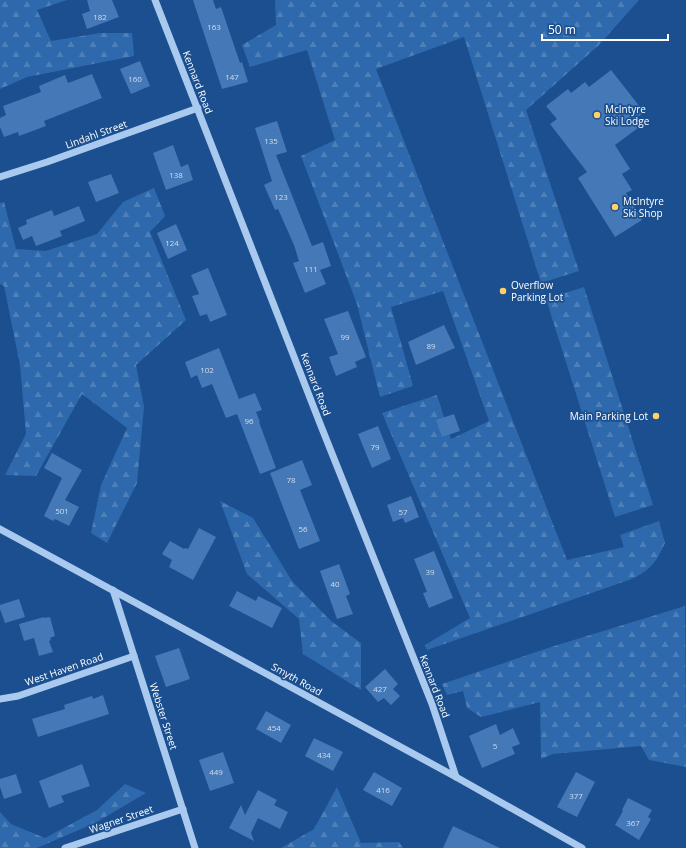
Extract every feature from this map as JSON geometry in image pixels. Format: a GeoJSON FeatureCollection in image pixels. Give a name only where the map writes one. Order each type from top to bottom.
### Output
{"type":"FeatureCollection","features":[{"type":"Feature","properties":{"kind":"street","name":"Kennard Road"},"geometry":{"type":"LineString","coordinates":[[155,0],[432,704],[456,776]]}},
{"type":"Feature","properties":{"kind":"street","name":"Lindahl Street"},"geometry":{"type":"LineString","coordinates":[[0,177],[48,162],[198,108]]}},
{"type":"Feature","properties":{"kind":"street","name":"Smyth Road"},"geometry":{"type":"LineString","coordinates":[[0,530],[456,776],[582,848]]}},
{"type":"Feature","properties":{"kind":"street","name":"Webster Street"},"geometry":{"type":"LineString","coordinates":[[113,590],[195,848]]}},
{"type":"Feature","properties":{"kind":"street","name":"West Haven Road"},"geometry":{"type":"LineString","coordinates":[[0,699],[18,696],[134,656]]}},
{"type":"Feature","properties":{"kind":"street","name":"Wagner Street"},"geometry":{"type":"LineString","coordinates":[[65,848],[183,809]]}},
{"type":"Feature","properties":{"kind":"green space"},"geometry":{"type":"Polygon","coordinates":[[[0,0],[67,0],[37,10],[51,41],[100,33],[132,33],[134,56],[27,77],[0,89],[0,0]]]}},
{"type":"Feature","properties":{"kind":"green space"},"geometry":{"type":"Polygon","coordinates":[[[275,0],[639,0],[599,45],[526,110],[579,271],[541,283],[464,37],[376,69],[567,560],[624,547],[620,535],[659,521],[665,543],[659,556],[647,570],[629,580],[427,650],[425,645],[470,618],[382,413],[437,395],[451,439],[489,421],[443,291],[391,307],[413,386],[380,397],[357,304],[301,156],[335,140],[307,50],[250,67],[242,45],[276,25],[275,0]]]}},
{"type":"Feature","properties":{"kind":"green space"},"geometry":{"type":"Polygon","coordinates":[[[154,188],[165,216],[150,232],[186,320],[136,365],[144,407],[137,483],[107,543],[91,533],[101,485],[127,428],[82,394],[36,476],[5,475],[26,434],[20,365],[4,286],[0,284],[0,203],[4,202],[16,249],[46,251],[97,234],[123,202],[154,188]]]}},
{"type":"Feature","properties":{"kind":"green space"},"geometry":{"type":"Polygon","coordinates":[[[584,287],[653,505],[615,517],[546,299],[584,287]]]}},
{"type":"Feature","properties":{"kind":"green space"},"geometry":{"type":"Polygon","coordinates":[[[220,501],[253,518],[292,581],[331,621],[361,643],[361,690],[303,654],[299,619],[247,574],[220,501]]]}},
{"type":"Feature","properties":{"kind":"green space"},"geometry":{"type":"Polygon","coordinates":[[[685,606],[686,767],[649,760],[641,746],[553,754],[541,759],[540,702],[481,717],[467,708],[463,691],[447,695],[442,684],[551,647],[685,606]]]}},
{"type":"Feature","properties":{"kind":"green space"},"geometry":{"type":"Polygon","coordinates":[[[125,784],[146,793],[95,823],[37,848],[0,848],[0,812],[11,824],[45,838],[97,810],[125,784]]]}},
{"type":"Feature","properties":{"kind":"green space"},"geometry":{"type":"Polygon","coordinates":[[[337,787],[361,843],[399,842],[403,848],[281,848],[314,829],[337,787]]]}},
{"type":"Feature","properties":{"kind":"building"},"geometry":{"type":"Polygon","coordinates":[[[87,0],[112,0],[119,17],[87,29],[82,14],[90,11],[87,0]]]}},
{"type":"Feature","properties":{"kind":"building"},"geometry":{"type":"Polygon","coordinates":[[[193,0],[213,0],[216,9],[221,7],[248,82],[222,89],[193,0]]]}},
{"type":"Feature","properties":{"kind":"building"},"geometry":{"type":"Polygon","coordinates":[[[140,61],[150,86],[131,94],[120,69],[140,61]]]}},
{"type":"Feature","properties":{"kind":"building"},"geometry":{"type":"Polygon","coordinates":[[[611,70],[644,112],[637,118],[642,125],[615,145],[630,169],[622,174],[632,190],[626,193],[642,220],[615,237],[578,178],[587,172],[550,124],[557,119],[546,106],[568,89],[571,93],[585,82],[589,87],[611,70]]]}},
{"type":"Feature","properties":{"kind":"building"},"geometry":{"type":"Polygon","coordinates":[[[92,74],[102,98],[44,121],[46,126],[19,136],[18,132],[4,137],[0,127],[0,118],[6,115],[3,106],[41,92],[39,86],[65,75],[68,83],[92,74]]]}},
{"type":"Feature","properties":{"kind":"building"},"geometry":{"type":"Polygon","coordinates":[[[277,121],[287,152],[276,155],[312,246],[323,242],[331,266],[320,270],[326,284],[305,293],[293,263],[299,261],[294,245],[278,209],[275,210],[264,185],[272,181],[255,128],[277,121]]]}},
{"type":"Feature","properties":{"kind":"building"},"geometry":{"type":"Polygon","coordinates":[[[173,145],[181,167],[188,164],[193,180],[166,190],[153,153],[173,145]]]}},
{"type":"Feature","properties":{"kind":"building"},"geometry":{"type":"Polygon","coordinates":[[[111,174],[119,193],[96,202],[88,182],[111,174]]]}},
{"type":"Feature","properties":{"kind":"building"},"geometry":{"type":"Polygon","coordinates":[[[79,206],[85,221],[60,231],[62,236],[36,246],[32,236],[23,240],[18,228],[27,224],[26,220],[52,210],[54,216],[79,206]]]}},
{"type":"Feature","properties":{"kind":"building"},"geometry":{"type":"Polygon","coordinates":[[[176,224],[187,250],[168,259],[157,233],[176,224]]]}},
{"type":"Feature","properties":{"kind":"building"},"geometry":{"type":"Polygon","coordinates":[[[208,268],[227,315],[210,322],[207,314],[200,316],[192,296],[199,294],[191,275],[208,268]]]}},
{"type":"Feature","properties":{"kind":"building"},"geometry":{"type":"Polygon","coordinates":[[[348,311],[366,357],[355,362],[357,367],[336,376],[329,357],[338,354],[324,319],[348,311]]]}},
{"type":"Feature","properties":{"kind":"building"},"geometry":{"type":"Polygon","coordinates":[[[444,325],[455,348],[416,365],[408,342],[444,325]]]}},
{"type":"Feature","properties":{"kind":"building"},"geometry":{"type":"Polygon","coordinates":[[[219,348],[239,399],[255,393],[262,410],[256,412],[276,468],[260,474],[237,414],[226,418],[212,384],[202,388],[197,375],[191,378],[185,362],[219,348]]]}},
{"type":"Feature","properties":{"kind":"building"},"geometry":{"type":"Polygon","coordinates":[[[454,414],[460,431],[442,437],[436,420],[454,414]]]}},
{"type":"Feature","properties":{"kind":"building"},"geometry":{"type":"Polygon","coordinates":[[[378,426],[391,459],[372,468],[358,434],[378,426]]]}},
{"type":"Feature","properties":{"kind":"building"},"geometry":{"type":"Polygon","coordinates":[[[52,453],[82,470],[65,500],[79,507],[69,526],[55,519],[53,521],[44,516],[62,478],[44,468],[52,453]]]}},
{"type":"Feature","properties":{"kind":"building"},"geometry":{"type":"Polygon","coordinates":[[[302,460],[312,485],[300,490],[320,541],[299,549],[270,473],[302,460]]]}},
{"type":"Feature","properties":{"kind":"building"},"geometry":{"type":"Polygon","coordinates":[[[411,496],[419,517],[405,523],[403,518],[393,522],[387,505],[411,496]]]}},
{"type":"Feature","properties":{"kind":"building"},"geometry":{"type":"Polygon","coordinates":[[[199,528],[216,537],[193,580],[169,567],[172,560],[162,554],[170,541],[184,549],[188,549],[199,528]]]}},
{"type":"Feature","properties":{"kind":"building"},"geometry":{"type":"Polygon","coordinates":[[[434,551],[453,598],[429,608],[423,593],[427,592],[414,559],[434,551]]]}},
{"type":"Feature","properties":{"kind":"building"},"geometry":{"type":"Polygon","coordinates":[[[339,564],[350,594],[346,596],[353,614],[337,619],[320,571],[339,564]]]}},
{"type":"Feature","properties":{"kind":"building"},"geometry":{"type":"Polygon","coordinates":[[[237,591],[256,601],[258,596],[282,608],[272,628],[229,606],[237,591]]]}},
{"type":"Feature","properties":{"kind":"building"},"geometry":{"type":"Polygon","coordinates":[[[19,599],[25,617],[5,623],[0,605],[19,599]]]}},
{"type":"Feature","properties":{"kind":"building"},"geometry":{"type":"Polygon","coordinates":[[[44,617],[50,617],[55,636],[50,638],[51,640],[49,641],[53,652],[39,656],[34,638],[24,641],[19,624],[44,617]]]}},
{"type":"Feature","properties":{"kind":"building"},"geometry":{"type":"Polygon","coordinates":[[[179,648],[190,679],[166,687],[155,656],[179,648]]]}},
{"type":"Feature","properties":{"kind":"building"},"geometry":{"type":"Polygon","coordinates":[[[385,669],[398,684],[393,689],[400,696],[391,705],[384,698],[378,702],[365,687],[385,669]]]}},
{"type":"Feature","properties":{"kind":"building"},"geometry":{"type":"Polygon","coordinates":[[[103,695],[109,714],[38,737],[32,719],[65,709],[64,705],[92,696],[93,699],[103,695]]]}},
{"type":"Feature","properties":{"kind":"building"},"geometry":{"type":"Polygon","coordinates":[[[266,711],[291,725],[281,743],[256,729],[266,711]]]}},
{"type":"Feature","properties":{"kind":"building"},"geometry":{"type":"Polygon","coordinates":[[[496,724],[500,735],[513,728],[520,744],[512,747],[515,754],[482,768],[469,736],[496,724]]]}},
{"type":"Feature","properties":{"kind":"building"},"geometry":{"type":"Polygon","coordinates":[[[314,738],[343,752],[333,771],[305,756],[314,738]]]}},
{"type":"Feature","properties":{"kind":"building"},"geometry":{"type":"Polygon","coordinates":[[[223,752],[234,783],[210,791],[199,760],[223,752]]]}},
{"type":"Feature","properties":{"kind":"building"},"geometry":{"type":"Polygon","coordinates":[[[82,764],[90,786],[61,796],[64,802],[49,808],[39,781],[82,764]]]}},
{"type":"Feature","properties":{"kind":"building"},"geometry":{"type":"Polygon","coordinates":[[[374,772],[402,788],[392,806],[363,790],[374,772]]]}},
{"type":"Feature","properties":{"kind":"building"},"geometry":{"type":"Polygon","coordinates":[[[576,772],[595,782],[577,817],[557,807],[576,772]]]}},
{"type":"Feature","properties":{"kind":"building"},"geometry":{"type":"Polygon","coordinates":[[[16,774],[22,793],[4,799],[0,787],[0,779],[16,774]]]}},
{"type":"Feature","properties":{"kind":"building"},"geometry":{"type":"Polygon","coordinates":[[[258,790],[277,800],[274,805],[288,812],[280,829],[258,818],[251,833],[254,841],[229,828],[241,805],[245,815],[258,790]]]}},
{"type":"Feature","properties":{"kind":"building"},"geometry":{"type":"Polygon","coordinates":[[[628,798],[652,810],[648,817],[651,819],[639,840],[615,825],[628,798]]]}},
{"type":"Feature","properties":{"kind":"building"},"geometry":{"type":"Polygon","coordinates":[[[453,826],[500,848],[443,848],[453,826]]]}},
{"type":"Feature","properties":{"kind":"place","name":"McIntyre Ski Lodge"},"geometry":{"type":"Point","coordinates":[597,115]}},
{"type":"Feature","properties":{"kind":"place","name":"McIntyre Ski Shop"},"geometry":{"type":"Point","coordinates":[615,207]}},
{"type":"Feature","properties":{"kind":"place","name":"Overflow Parking Lot"},"geometry":{"type":"Point","coordinates":[503,291]}},
{"type":"Feature","properties":{"kind":"place","name":"Main Parking Lot"},"geometry":{"type":"Point","coordinates":[656,416]}}]}
